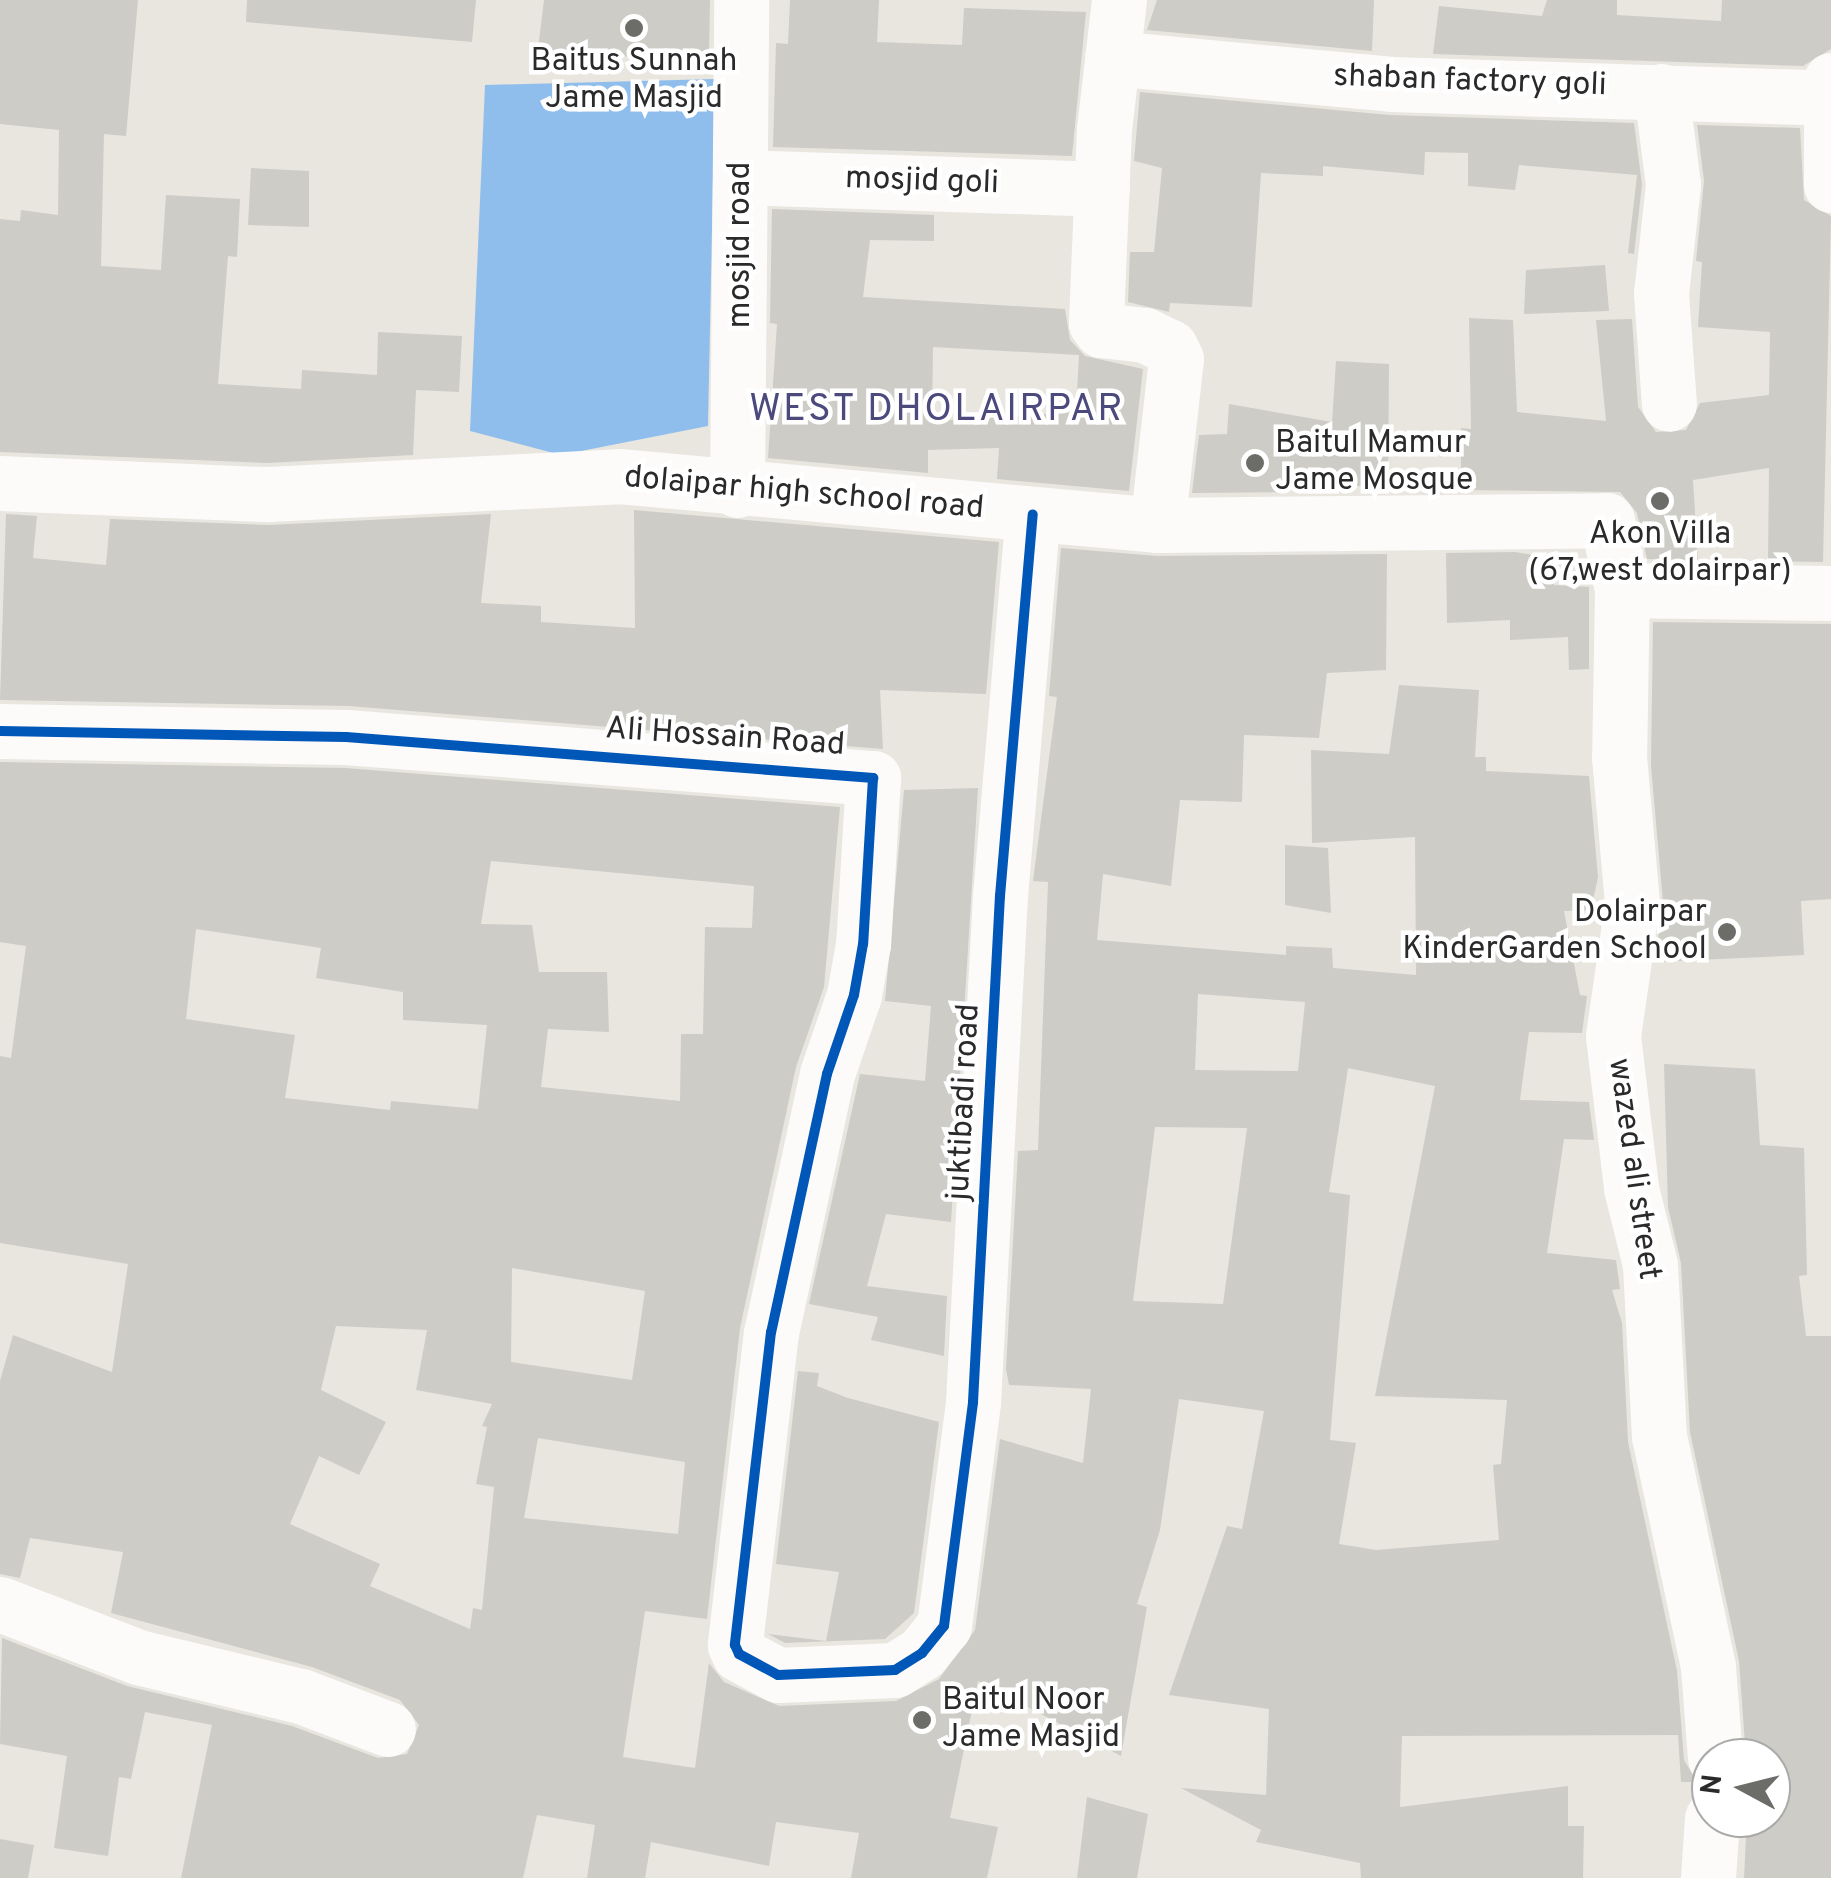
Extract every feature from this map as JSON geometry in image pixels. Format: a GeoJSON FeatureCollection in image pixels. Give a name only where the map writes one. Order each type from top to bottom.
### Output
{"type":"FeatureCollection","features":[{"type":"Feature","properties":{"kind":"street","name":"mosjid road"},"geometry":{"type":"LineString","coordinates":[[737,490],[742,177],[740,0]]}},
{"type":"Feature","properties":{"kind":"street"},"geometry":{"type":"LineString","coordinates":[[1119,0],[1102,190],[1096,323],[1170,347],[1176,359],[1157,525]]}},
{"type":"Feature","properties":{"kind":"street","name":"shaban factory goli"},"geometry":{"type":"LineString","coordinates":[[1112,58],[1392,84],[1661,91],[1830,86]]}},
{"type":"Feature","properties":{"kind":"street"},"geometry":{"type":"LineString","coordinates":[[1830,86],[1831,186]]}},
{"type":"Feature","properties":{"kind":"street"},"geometry":{"type":"LineString","coordinates":[[1661,91],[1673,185],[1662,292],[1669,404]]}},
{"type":"Feature","properties":{"kind":"street","name":"mosjid goli"},"geometry":{"type":"LineString","coordinates":[[742,177],[1102,190]]}},
{"type":"Feature","properties":{"kind":"street","name":"dolaipar high school road"},"geometry":{"type":"LineString","coordinates":[[2,496],[268,494],[619,476],[737,490],[1157,525],[1607,520]]}},
{"type":"Feature","properties":{"kind":"street","name":"juktibadi road"},"geometry":{"type":"LineString","coordinates":[[896,1670],[922,1653],[944,1626],[973,1402],[1000,896],[1034,514]]}},
{"type":"Feature","properties":{"kind":"street","name":"wazed ali street"},"geometry":{"type":"LineString","coordinates":[[1607,520],[1622,590],[1619,774],[1632,904],[1614,1036],[1631,1188],[1650,1265],[1660,1436],[1708,1667],[1713,1738]]}},
{"type":"Feature","properties":{"kind":"street"},"geometry":{"type":"LineString","coordinates":[[1622,590],[1831,593]]}},
{"type":"Feature","properties":{"kind":"street","name":"Ali Hossain Road"},"geometry":{"type":"LineString","coordinates":[[0,731],[346,737],[872,778],[863,944],[854,995],[827,1074],[771,1332],[735,1645],[739,1654],[778,1675],[896,1670]]}},
{"type":"Feature","properties":{"kind":"street"},"geometry":{"type":"LineString","coordinates":[[0,1604],[138,1657],[300,1696],[388,1729]]}},
{"type":"Feature","properties":{"kind":"street"},"geometry":{"type":"LineString","coordinates":[[1708,1878],[1711,1838]]}},
{"type":"Feature","properties":{"kind":"water"},"geometry":{"type":"Polygon","coordinates":[[[715,79],[708,426],[561,455],[470,431],[485,85],[715,79]]]}},
{"type":"Feature","properties":{"kind":"building"},"geometry":{"type":"Polygon","coordinates":[[[0,0],[138,0],[126,136],[104,134],[101,266],[161,270],[166,195],[240,199],[237,257],[228,256],[218,384],[301,389],[302,370],[377,375],[378,332],[462,336],[459,392],[416,390],[413,455],[268,463],[0,452],[0,219],[20,221],[21,210],[58,215],[59,130],[0,124],[0,0]]]}},
{"type":"Feature","properties":{"kind":"building"},"geometry":{"type":"Polygon","coordinates":[[[247,0],[476,0],[472,42],[246,22],[247,0]]]}},
{"type":"Feature","properties":{"kind":"building","name":"Baitus Sunnah Jame Masjid"},"geometry":{"type":"Polygon","coordinates":[[[544,0],[710,0],[709,56],[537,57],[544,0]]]}},
{"type":"Feature","properties":{"kind":"building"},"geometry":{"type":"Polygon","coordinates":[[[790,0],[879,0],[877,42],[962,45],[964,8],[1086,12],[1072,156],[773,147],[776,43],[788,44],[790,0]]]}},
{"type":"Feature","properties":{"kind":"building"},"geometry":{"type":"Polygon","coordinates":[[[1157,0],[1374,0],[1372,51],[1147,30],[1157,0]]]}},
{"type":"Feature","properties":{"kind":"building"},"geometry":{"type":"Polygon","coordinates":[[[1547,0],[1617,0],[1617,15],[1721,21],[1722,0],[1831,0],[1831,49],[1803,66],[1433,54],[1439,6],[1542,16],[1547,0]]]}},
{"type":"Feature","properties":{"kind":"building"},"geometry":{"type":"Polygon","coordinates":[[[1140,92],[1389,115],[1634,123],[1642,185],[1634,254],[1628,253],[1637,175],[1519,165],[1515,190],[1468,186],[1468,153],[1425,152],[1424,175],[1323,166],[1323,176],[1261,173],[1252,307],[1170,303],[1169,312],[1128,302],[1130,252],[1154,252],[1162,168],[1134,161],[1140,92]]]}},
{"type":"Feature","properties":{"kind":"building"},"geometry":{"type":"Polygon","coordinates":[[[1697,125],[1800,128],[1804,200],[1831,216],[1823,562],[1768,561],[1769,468],[1693,480],[1698,560],[1647,559],[1637,513],[1620,492],[1461,490],[1461,428],[1471,429],[1469,318],[1513,320],[1517,412],[1606,421],[1596,320],[1632,319],[1638,407],[1656,432],[1686,430],[1700,403],[1769,395],[1770,332],[1698,327],[1702,262],[1696,261],[1704,181],[1697,125]]]}},
{"type":"Feature","properties":{"kind":"building"},"geometry":{"type":"Polygon","coordinates":[[[251,168],[309,171],[309,227],[248,225],[251,168]]]}},
{"type":"Feature","properties":{"kind":"building"},"geometry":{"type":"Polygon","coordinates":[[[772,209],[934,215],[934,241],[870,240],[863,297],[1065,309],[1070,340],[1085,356],[1143,369],[1129,491],[997,479],[999,448],[928,450],[928,473],[768,458],[777,324],[770,323],[772,209]],[[933,347],[932,421],[1076,412],[1079,355],[933,347]]]}},
{"type":"Feature","properties":{"kind":"building"},"geometry":{"type":"Polygon","coordinates":[[[1605,265],[1609,311],[1524,314],[1526,270],[1605,265]]]}},
{"type":"Feature","properties":{"kind":"building"},"geometry":{"type":"Polygon","coordinates":[[[1336,361],[1389,364],[1388,488],[1284,481],[1284,492],[1192,493],[1199,435],[1227,434],[1229,404],[1332,422],[1336,361]]]}},
{"type":"Feature","properties":{"kind":"building"},"geometry":{"type":"Polygon","coordinates":[[[634,510],[999,542],[986,694],[880,690],[883,749],[348,706],[0,700],[6,514],[37,516],[33,558],[106,565],[110,519],[269,525],[491,514],[481,603],[541,606],[541,622],[635,628],[634,510]]]}},
{"type":"Feature","properties":{"kind":"building"},"geometry":{"type":"Polygon","coordinates":[[[1061,548],[1157,556],[1387,554],[1386,670],[1327,673],[1319,738],[1244,735],[1242,802],[1180,800],[1171,886],[1103,874],[1097,940],[1286,955],[1286,946],[1332,948],[1333,968],[1416,975],[1415,837],[1312,843],[1311,750],[1389,754],[1399,685],[1479,690],[1475,757],[1486,757],[1486,771],[1589,776],[1598,877],[1591,910],[1564,911],[1580,995],[1587,996],[1582,1033],[1529,1032],[1520,1100],[1589,1102],[1594,1140],[1564,1139],[1547,1253],[1616,1260],[1620,1289],[1612,1290],[1622,1323],[1628,1442],[1677,1671],[1684,1760],[1691,1772],[1691,1782],[1681,1782],[1678,1735],[1402,1736],[1400,1807],[1568,1786],[1568,1826],[1584,1826],[1583,1878],[1361,1878],[1360,1863],[1256,1842],[1261,1830],[1181,1788],[1266,1795],[1269,1709],[1169,1695],[1227,1526],[1242,1529],[1264,1411],[1179,1399],[1160,1530],[1137,1604],[1147,1607],[1121,1756],[978,1681],[950,1818],[998,1827],[987,1878],[851,1878],[859,1833],[776,1822],[769,1866],[651,1842],[645,1878],[587,1878],[595,1825],[537,1815],[523,1878],[181,1878],[212,1725],[145,1712],[131,1779],[119,1777],[108,1856],[54,1848],[67,1756],[0,1744],[2,1638],[127,1686],[292,1726],[378,1758],[407,1754],[419,1725],[400,1700],[312,1667],[111,1613],[123,1552],[30,1538],[20,1578],[0,1574],[0,1381],[13,1335],[112,1372],[128,1264],[0,1243],[0,1056],[11,1058],[26,946],[0,942],[0,762],[345,768],[840,807],[824,987],[796,1067],[740,1328],[707,1619],[645,1611],[623,1757],[695,1768],[709,1663],[724,1682],[779,1706],[896,1701],[939,1679],[975,1630],[1000,1439],[1083,1463],[1091,1389],[1009,1385],[1006,1369],[1018,1151],[1038,1150],[1048,882],[1033,881],[1057,697],[1049,696],[1061,548]],[[491,861],[481,924],[532,925],[539,972],[607,972],[609,1032],[548,1029],[541,1087],[680,1101],[681,1034],[703,1034],[705,927],[752,928],[754,886],[491,861]],[[196,929],[186,1019],[295,1035],[285,1098],[390,1110],[391,1101],[478,1109],[487,1025],[403,1020],[403,992],[316,978],[321,948],[196,929]],[[1198,994],[1195,1070],[1298,1071],[1305,1002],[1198,994]],[[1348,1068],[1329,1192],[1350,1195],[1330,1440],[1356,1443],[1339,1544],[1376,1550],[1499,1540],[1493,1465],[1501,1464],[1507,1400],[1375,1396],[1435,1086],[1348,1068]],[[1155,1127],[1133,1301],[1223,1304],[1247,1128],[1155,1127]],[[512,1268],[511,1362],[632,1380],[645,1291],[512,1268]],[[336,1326],[321,1390],[386,1422],[359,1475],[319,1456],[290,1524],[380,1564],[370,1586],[470,1629],[473,1608],[482,1610],[494,1487],[476,1484],[487,1427],[482,1426],[492,1404],[416,1390],[427,1330],[336,1326]],[[538,1438],[524,1518],[678,1534],[685,1462],[538,1438]]]}},
{"type":"Feature","properties":{"kind":"building"},"geometry":{"type":"Polygon","coordinates":[[[1515,552],[1553,558],[1554,585],[1589,587],[1589,669],[1569,670],[1568,637],[1510,640],[1510,620],[1447,623],[1446,553],[1515,552]]]}},
{"type":"Feature","properties":{"kind":"building"},"geometry":{"type":"Polygon","coordinates":[[[1653,622],[1831,624],[1831,899],[1801,901],[1804,955],[1655,962],[1663,902],[1651,766],[1653,622]]]}},
{"type":"Feature","properties":{"kind":"building"},"geometry":{"type":"Polygon","coordinates":[[[978,788],[951,1222],[886,1214],[867,1286],[947,1296],[944,1356],[871,1340],[878,1317],[809,1304],[860,1074],[925,1081],[931,1006],[885,1001],[904,790],[978,788]]]}},
{"type":"Feature","properties":{"kind":"building"},"geometry":{"type":"Polygon","coordinates":[[[1285,845],[1328,848],[1331,913],[1285,905],[1285,845]]]}},
{"type":"Feature","properties":{"kind":"building"},"geometry":{"type":"Polygon","coordinates":[[[1664,1064],[1755,1069],[1760,1145],[1804,1148],[1807,1275],[1799,1276],[1806,1336],[1831,1336],[1831,1878],[1744,1878],[1746,1838],[1791,1838],[1791,1738],[1745,1738],[1739,1661],[1690,1432],[1681,1263],[1668,1207],[1664,1064]]]}},
{"type":"Feature","properties":{"kind":"building"},"geometry":{"type":"Polygon","coordinates":[[[798,1371],[819,1373],[817,1386],[848,1398],[939,1422],[914,1613],[885,1639],[785,1643],[768,1634],[826,1641],[839,1572],[776,1564],[798,1371]]]}},
{"type":"Feature","properties":{"kind":"building"},"geometry":{"type":"Polygon","coordinates":[[[1087,1797],[1148,1814],[1137,1878],[1077,1878],[1087,1797]]]}},
{"type":"Feature","properties":{"kind":"building"},"geometry":{"type":"Polygon","coordinates":[[[0,1839],[34,1845],[28,1878],[0,1878],[0,1839]]]}},
{"type":"Feature","properties":{"kind":"cycle path"},"geometry":{"type":"LineString","coordinates":[[0,731],[346,737],[873,778],[863,944],[854,995],[827,1074],[771,1332],[735,1645],[739,1654],[778,1675],[895,1670],[922,1653],[944,1626],[973,1402],[1000,896],[1033,514]]}},
{"type":"Feature","properties":{"kind":"place","name":"Baitus Sunnah Jame Masjid"},"geometry":{"type":"Point","coordinates":[634,28]}},
{"type":"Feature","properties":{"kind":"place","name":"Baitul Mamur Jame Mosque"},"geometry":{"type":"Point","coordinates":[1255,463]}},
{"type":"Feature","properties":{"kind":"place","name":"Akon Villa (67,west dolairpar)"},"geometry":{"type":"Point","coordinates":[1660,501]}},
{"type":"Feature","properties":{"kind":"place","name":"Dolairpar KinderGarden School"},"geometry":{"type":"Point","coordinates":[1727,932]}},
{"type":"Feature","properties":{"kind":"place","name":"Baitul Noor Jame Masjid"},"geometry":{"type":"Point","coordinates":[922,1720]}},
{"type":"Feature","properties":{"kind":"district","name":"WEST DHOLAIRPAR"},"geometry":{"type":"Point","coordinates":[937,411]}}]}
